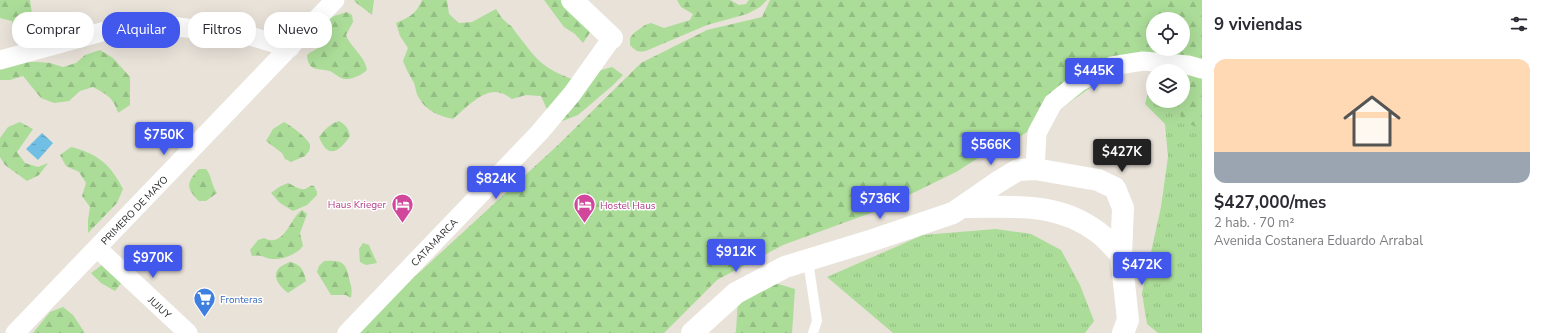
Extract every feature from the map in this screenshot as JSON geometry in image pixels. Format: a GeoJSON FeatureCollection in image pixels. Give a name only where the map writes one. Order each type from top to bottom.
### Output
{"type":"FeatureCollection","features":[{"type":"Feature","properties":{"kind":"main road"},"geometry":{"type":"LineString","coordinates":[[572,0],[612,38]]}},
{"type":"Feature","properties":{"kind":"main road"},"geometry":{"type":"LineString","coordinates":[[692,333],[736,293],[785,267],[808,261],[953,213],[1018,170],[1035,168],[1098,180],[1115,188],[1122,208],[1121,255],[1128,329]]}},
{"type":"Feature","properties":{"kind":"main road"},"geometry":{"type":"LineString","coordinates":[[963,207],[1026,207],[1052,210],[1075,217],[1100,233],[1121,255]]}},
{"type":"Feature","properties":{"kind":"street","name":"PRIMERO DE MAYO"},"geometry":{"type":"LineString","coordinates":[[324,12],[336,0]]}},
{"type":"Feature","properties":{"kind":"street"},"geometry":{"type":"LineString","coordinates":[[0,60],[120,27],[162,25],[250,36],[264,40]]}},
{"type":"Feature","properties":{"kind":"street","name":"CATAMARCA"},"geometry":{"type":"LineString","coordinates":[[347,333],[538,133],[572,94],[612,38]]}},
{"type":"Feature","properties":{"kind":"street","name":"PRIMERO DE MAYO"},"geometry":{"type":"LineString","coordinates":[[16,333],[290,48]]}},
{"type":"Feature","properties":{"kind":"street"},"geometry":{"type":"LineString","coordinates":[[1035,168],[1037,134],[1053,103],[1079,82],[1112,66],[1143,61],[1188,64],[1202,69]]}},
{"type":"Feature","properties":{"kind":"street","name":"JUJUY"},"geometry":{"type":"LineString","coordinates":[[97,248],[188,333]]}},
{"type":"Feature","properties":{"kind":"lane"},"geometry":{"type":"LineString","coordinates":[[808,261],[817,321],[813,333]]}},
{"type":"Feature","properties":{"kind":"green space"},"geometry":{"type":"Polygon","coordinates":[[[0,0],[30,0],[32,12],[12,12],[12,21],[0,18],[0,0]]]}},
{"type":"Feature","properties":{"kind":"green space"},"geometry":{"type":"Polygon","coordinates":[[[374,0],[372,15],[354,1],[374,0]]]}},
{"type":"Feature","properties":{"kind":"green space"},"geometry":{"type":"Polygon","coordinates":[[[422,0],[447,0],[449,14],[459,23],[472,22],[496,9],[539,61],[563,76],[575,80],[612,67],[623,75],[578,115],[552,125],[552,121],[541,96],[526,95],[512,99],[502,93],[495,92],[488,93],[475,100],[453,119],[443,116],[429,110],[418,96],[414,83],[403,61],[408,48],[400,36],[396,23],[412,14],[422,0]]]}},
{"type":"Feature","properties":{"kind":"green space"},"geometry":{"type":"Polygon","coordinates":[[[544,0],[570,0],[591,31],[583,43],[575,34],[564,27],[544,0]]]}},
{"type":"Feature","properties":{"kind":"green space"},"geometry":{"type":"Polygon","coordinates":[[[677,0],[730,0],[739,5],[746,4],[749,0],[767,0],[760,7],[747,14],[707,25],[648,50],[638,51],[630,45],[630,38],[645,25],[651,23],[664,28],[690,20],[693,14],[681,7],[677,0]]]}},
{"type":"Feature","properties":{"kind":"green space"},"geometry":{"type":"Polygon","coordinates":[[[770,0],[1202,0],[1202,129],[1181,121],[1180,108],[1190,108],[1190,64],[1146,64],[1146,66],[1126,63],[1001,150],[989,151],[956,172],[876,211],[783,245],[717,280],[664,333],[354,333],[381,305],[422,270],[558,145],[641,63],[707,30],[762,17],[770,0]]]}},
{"type":"Feature","properties":{"kind":"green space"},"geometry":{"type":"Polygon","coordinates":[[[347,12],[352,15],[353,22],[346,35],[348,40],[364,60],[367,70],[358,76],[344,79],[330,71],[314,68],[309,64],[307,55],[318,48],[332,48],[332,17],[347,12]]]}},
{"type":"Feature","properties":{"kind":"green space"},"geometry":{"type":"Polygon","coordinates":[[[100,50],[113,58],[130,77],[130,105],[118,113],[112,100],[93,87],[80,91],[69,101],[54,103],[41,98],[23,76],[10,80],[0,80],[0,65],[37,62],[50,63],[63,67],[76,63],[85,55],[100,50]]]}},
{"type":"Feature","properties":{"kind":"green space"},"geometry":{"type":"Polygon","coordinates":[[[1202,84],[1202,333],[1158,333],[1147,324],[1142,293],[1161,207],[1168,157],[1165,124],[1149,108],[1190,108],[1190,95],[1202,84]]]}},
{"type":"Feature","properties":{"kind":"green space"},"geometry":{"type":"Polygon","coordinates":[[[339,121],[346,127],[350,136],[338,149],[330,151],[322,144],[319,137],[333,124],[339,121]]]}},
{"type":"Feature","properties":{"kind":"green space"},"geometry":{"type":"Polygon","coordinates":[[[20,122],[33,129],[17,152],[25,163],[38,167],[48,163],[39,175],[27,181],[5,165],[0,157],[0,138],[8,127],[20,122]]]}},
{"type":"Feature","properties":{"kind":"green space"},"geometry":{"type":"Polygon","coordinates":[[[284,122],[302,135],[310,145],[310,149],[305,156],[291,162],[285,159],[282,153],[266,141],[273,129],[284,122]]]}},
{"type":"Feature","properties":{"kind":"green space"},"geometry":{"type":"Polygon","coordinates":[[[71,147],[89,153],[102,161],[113,173],[123,189],[117,203],[88,233],[90,207],[82,196],[86,183],[79,172],[66,166],[60,155],[71,147]]]}},
{"type":"Feature","properties":{"kind":"green space"},"geometry":{"type":"Polygon","coordinates":[[[199,169],[206,169],[217,193],[206,201],[199,201],[190,189],[189,185],[199,169]]]}},
{"type":"Feature","properties":{"kind":"green space"},"geometry":{"type":"Polygon","coordinates":[[[288,183],[303,189],[314,186],[317,195],[307,205],[293,211],[280,203],[271,193],[288,183]]]}},
{"type":"Feature","properties":{"kind":"green space"},"geometry":{"type":"Polygon","coordinates":[[[302,210],[307,214],[300,233],[303,246],[300,249],[294,254],[281,259],[252,256],[250,250],[258,240],[264,238],[271,240],[277,239],[282,236],[302,210]]]}},
{"type":"Feature","properties":{"kind":"green space"},"geometry":{"type":"Polygon","coordinates":[[[996,229],[1031,234],[1061,250],[1080,285],[1094,321],[1085,333],[893,333],[827,277],[923,235],[996,229]]]}},
{"type":"Feature","properties":{"kind":"green space"},"geometry":{"type":"Polygon","coordinates":[[[363,243],[369,245],[377,263],[366,265],[360,262],[359,249],[363,243]]]}},
{"type":"Feature","properties":{"kind":"green space"},"geometry":{"type":"Polygon","coordinates":[[[324,261],[340,262],[346,267],[352,292],[351,298],[346,295],[331,295],[317,272],[319,266],[324,261]]]}},
{"type":"Feature","properties":{"kind":"green space"},"geometry":{"type":"Polygon","coordinates":[[[290,262],[297,264],[301,268],[306,281],[288,293],[279,284],[276,272],[283,265],[290,262]]]}},
{"type":"Feature","properties":{"kind":"green space"},"geometry":{"type":"Polygon","coordinates":[[[102,265],[123,281],[115,291],[101,283],[91,273],[102,265]]]}},
{"type":"Feature","properties":{"kind":"green space"},"geometry":{"type":"Polygon","coordinates":[[[775,283],[795,289],[792,333],[734,333],[736,332],[738,297],[775,283]]]}},
{"type":"Feature","properties":{"kind":"green space"},"geometry":{"type":"Polygon","coordinates":[[[63,307],[73,315],[85,333],[33,333],[50,312],[63,307]]]}},
{"type":"Feature","properties":{"kind":"water"},"geometry":{"type":"Polygon","coordinates":[[[42,133],[53,143],[38,160],[26,149],[42,133]]]}},
{"type":"Feature","properties":{"kind":"place","name":"Haus Krieger"},"geometry":{"type":"Point","coordinates":[402,224]}},
{"type":"Feature","properties":{"kind":"place","name":"Hostel Haus"},"geometry":{"type":"Point","coordinates":[584,224]}},
{"type":"Feature","properties":{"kind":"place","name":"Fronteras"},"geometry":{"type":"Point","coordinates":[205,318]}}]}
